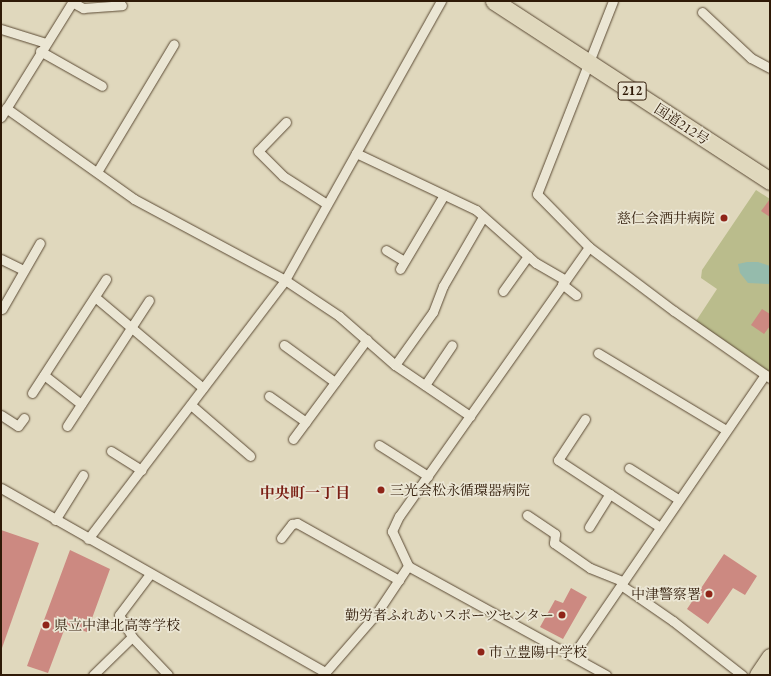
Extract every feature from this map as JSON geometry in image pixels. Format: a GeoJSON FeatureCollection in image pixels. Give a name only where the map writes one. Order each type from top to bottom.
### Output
{"type":"FeatureCollection","features":[{"type":"Feature","properties":{"kind":"highway","name":"国道212号"},"geometry":{"type":"LineString","coordinates":[[494,1],[770,180]]}},
{"type":"Feature","properties":{"kind":"highway"},"geometry":{"type":"LineString","coordinates":[[758,675],[770,657]]}},
{"type":"Feature","properties":{"kind":"street"},"geometry":{"type":"LineString","coordinates":[[1,117],[40,51],[73,1],[83,8],[122,5]]}},
{"type":"Feature","properties":{"kind":"street"},"geometry":{"type":"LineString","coordinates":[[88,540],[285,280],[441,1]]}},
{"type":"Feature","properties":{"kind":"street"},"geometry":{"type":"LineString","coordinates":[[573,655],[678,499],[726,430],[767,376],[589,247],[537,194],[613,1]]}},
{"type":"Feature","properties":{"kind":"street"},"geometry":{"type":"LineString","coordinates":[[702,12],[751,58],[770,68]]}},
{"type":"Feature","properties":{"kind":"street"},"geometry":{"type":"LineString","coordinates":[[1,29],[46,43]]}},
{"type":"Feature","properties":{"kind":"street"},"geometry":{"type":"LineString","coordinates":[[97,172],[174,44]]}},
{"type":"Feature","properties":{"kind":"street"},"geometry":{"type":"LineString","coordinates":[[40,51],[102,86]]}},
{"type":"Feature","properties":{"kind":"street"},"geometry":{"type":"LineString","coordinates":[[6,108],[134,199],[285,280],[339,316],[395,365],[470,416]]}},
{"type":"Feature","properties":{"kind":"street"},"geometry":{"type":"LineString","coordinates":[[286,122],[258,151],[282,176],[327,204]]}},
{"type":"Feature","properties":{"kind":"street"},"geometry":{"type":"LineString","coordinates":[[356,153],[476,210],[528,256],[564,282],[576,295]]}},
{"type":"Feature","properties":{"kind":"street"},"geometry":{"type":"LineString","coordinates":[[386,250],[402,265],[444,195]]}},
{"type":"Feature","properties":{"kind":"street"},"geometry":{"type":"LineString","coordinates":[[395,365],[433,312],[443,286],[484,217]]}},
{"type":"Feature","properties":{"kind":"street"},"geometry":{"type":"LineString","coordinates":[[2,309],[40,244]]}},
{"type":"Feature","properties":{"kind":"street"},"geometry":{"type":"LineString","coordinates":[[589,247],[399,516],[392,531],[408,566],[573,655],[606,675]]}},
{"type":"Feature","properties":{"kind":"street"},"geometry":{"type":"LineString","coordinates":[[503,291],[528,256]]}},
{"type":"Feature","properties":{"kind":"street"},"geometry":{"type":"LineString","coordinates":[[1,259],[24,270]]}},
{"type":"Feature","properties":{"kind":"street"},"geometry":{"type":"LineString","coordinates":[[32,393],[106,279]]}},
{"type":"Feature","properties":{"kind":"street"},"geometry":{"type":"LineString","coordinates":[[95,298],[203,388]]}},
{"type":"Feature","properties":{"kind":"street"},"geometry":{"type":"LineString","coordinates":[[67,426],[149,300]]}},
{"type":"Feature","properties":{"kind":"street"},"geometry":{"type":"LineString","coordinates":[[293,439],[367,339]]}},
{"type":"Feature","properties":{"kind":"street"},"geometry":{"type":"LineString","coordinates":[[284,345],[335,382]]}},
{"type":"Feature","properties":{"kind":"street"},"geometry":{"type":"LineString","coordinates":[[425,385],[452,345]]}},
{"type":"Feature","properties":{"kind":"street"},"geometry":{"type":"LineString","coordinates":[[598,353],[726,430]]}},
{"type":"Feature","properties":{"kind":"street"},"geometry":{"type":"LineString","coordinates":[[44,374],[81,404]]}},
{"type":"Feature","properties":{"kind":"street"},"geometry":{"type":"LineString","coordinates":[[269,396],[306,422]]}},
{"type":"Feature","properties":{"kind":"street"},"geometry":{"type":"LineString","coordinates":[[191,405],[250,456]]}},
{"type":"Feature","properties":{"kind":"street"},"geometry":{"type":"LineString","coordinates":[[1,415],[18,426],[24,418]]}},
{"type":"Feature","properties":{"kind":"street"},"geometry":{"type":"LineString","coordinates":[[585,419],[558,460],[660,527]]}},
{"type":"Feature","properties":{"kind":"street"},"geometry":{"type":"LineString","coordinates":[[380,445],[428,476]]}},
{"type":"Feature","properties":{"kind":"street"},"geometry":{"type":"LineString","coordinates":[[111,451],[141,470]]}},
{"type":"Feature","properties":{"kind":"street"},"geometry":{"type":"LineString","coordinates":[[629,468],[678,499]]}},
{"type":"Feature","properties":{"kind":"street"},"geometry":{"type":"LineString","coordinates":[[55,520],[83,475]]}},
{"type":"Feature","properties":{"kind":"street"},"geometry":{"type":"LineString","coordinates":[[1,488],[88,540],[324,674],[376,614],[408,566]]}},
{"type":"Feature","properties":{"kind":"street"},"geometry":{"type":"LineString","coordinates":[[589,527],[610,494]]}},
{"type":"Feature","properties":{"kind":"street"},"geometry":{"type":"LineString","coordinates":[[527,515],[555,534],[554,544],[590,568],[622,583],[742,675]]}},
{"type":"Feature","properties":{"kind":"street"},"geometry":{"type":"LineString","coordinates":[[281,538],[292,524],[297,523],[398,580]]}},
{"type":"Feature","properties":{"kind":"street"},"geometry":{"type":"LineString","coordinates":[[150,574],[119,615],[132,637],[168,675]]}},
{"type":"Feature","properties":{"kind":"street"},"geometry":{"type":"LineString","coordinates":[[93,675],[132,637]]}},
{"type":"Feature","properties":{"kind":"shaded area"},"geometry":{"type":"Polygon","coordinates":[[[756,190],[770,199],[770,372],[696,321],[717,289],[701,278],[702,270],[756,190]]]}},
{"type":"Feature","properties":{"kind":"shaded area"},"geometry":{"type":"Polygon","coordinates":[[[758,262],[770,266],[770,284],[748,283],[740,273],[738,264],[758,262]]]}},
{"type":"Feature","properties":{"kind":"building"},"geometry":{"type":"Polygon","coordinates":[[[770,199],[770,217],[761,211],[770,199]]]}},
{"type":"Feature","properties":{"kind":"building"},"geometry":{"type":"Polygon","coordinates":[[[762,309],[770,314],[770,326],[764,334],[751,325],[762,309]]]}},
{"type":"Feature","properties":{"kind":"building"},"geometry":{"type":"Polygon","coordinates":[[[1,530],[39,543],[2,648],[1,648],[1,530]]]}},
{"type":"Feature","properties":{"kind":"building"},"geometry":{"type":"Polygon","coordinates":[[[70,550],[110,569],[87,632],[66,625],[48,673],[27,666],[70,550]]]}},
{"type":"Feature","properties":{"kind":"building"},"geometry":{"type":"Polygon","coordinates":[[[724,554],[757,576],[745,595],[733,588],[708,624],[687,609],[724,554]]]}},
{"type":"Feature","properties":{"kind":"building","name":"勤労者ふれあいスポーツセンター"},"geometry":{"type":"Polygon","coordinates":[[[571,588],[587,597],[563,639],[540,627],[555,600],[563,603],[571,588]]]}},
{"type":"Feature","properties":{"kind":"place","name":"慈仁会酒井病院"},"geometry":{"type":"Point","coordinates":[724,218]}},
{"type":"Feature","properties":{"kind":"place","name":"三光会松永循環器病院"},"geometry":{"type":"Point","coordinates":[381,490]}},
{"type":"Feature","properties":{"kind":"place","name":"中津警察署"},"geometry":{"type":"Point","coordinates":[709,594]}},
{"type":"Feature","properties":{"kind":"place","name":"勤労者ふれあいスポーツセンター"},"geometry":{"type":"Point","coordinates":[562,615]}},
{"type":"Feature","properties":{"kind":"place","name":"県立中津北高等学校"},"geometry":{"type":"Point","coordinates":[46,625]}},
{"type":"Feature","properties":{"kind":"place","name":"市立豊陽中学校"},"geometry":{"type":"Point","coordinates":[481,652]}},
{"type":"Feature","properties":{"kind":"district","name":"中央町一丁目"},"geometry":{"type":"Point","coordinates":[305,493]}}]}
